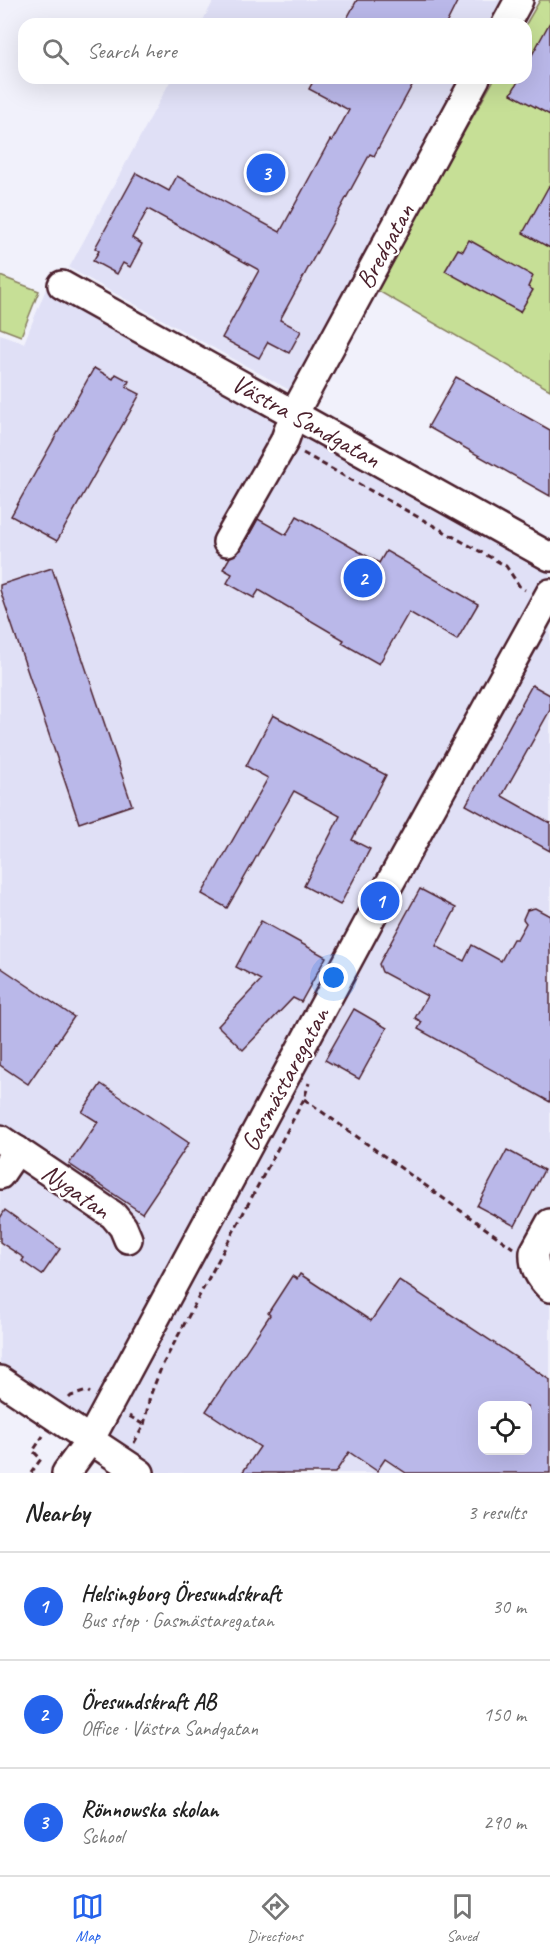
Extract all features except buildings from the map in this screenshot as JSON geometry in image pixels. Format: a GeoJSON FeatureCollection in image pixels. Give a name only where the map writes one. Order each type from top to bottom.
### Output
{"type":"FeatureCollection","features":[{"type":"Feature","properties":{"kind":"street"},"geometry":{"type":"LineString","coordinates":[[509,18],[519,0]]}},
{"type":"Feature","properties":{"kind":"street","name":"Bredgatan"},"geometry":{"type":"LineString","coordinates":[[227,542],[284,442],[294,414],[473,84]]}},
{"type":"Feature","properties":{"kind":"street","name":"Västra Sandgatan"},"geometry":{"type":"LineString","coordinates":[[62,285],[550,557]]}},
{"type":"Feature","properties":{"kind":"street","name":"Gasmästaregatan"},"geometry":{"type":"LineString","coordinates":[[66,1473],[90,1440],[548,597]]}},
{"type":"Feature","properties":{"kind":"street","name":"Nygatan"},"geometry":{"type":"LineString","coordinates":[[0,1175],[8,1144],[113,1215],[123,1227],[128,1239]]}},
{"type":"Feature","properties":{"kind":"street"},"geometry":{"type":"LineString","coordinates":[[550,1223],[534,1252],[534,1262],[540,1276],[550,1288]]}},
{"type":"Feature","properties":{"kind":"street"},"geometry":{"type":"LineString","coordinates":[[0,1380],[132,1467]]}},
{"type":"Feature","properties":{"kind":"path"},"geometry":{"type":"LineString","coordinates":[[284,442],[506,566],[520,587],[548,597]]}},
{"type":"Feature","properties":{"kind":"path"},"geometry":{"type":"LineString","coordinates":[[304,1099],[534,1262]]}},
{"type":"Feature","properties":{"kind":"path"},"geometry":{"type":"LineString","coordinates":[[132,1467],[150,1396],[162,1366],[301,1106]]}},
{"type":"Feature","properties":{"kind":"shaded area"},"geometry":{"type":"Polygon","coordinates":[[[214,0],[505,0],[495,18],[204,18],[214,0]]]}},
{"type":"Feature","properties":{"kind":"shaded area"},"geometry":{"type":"Polygon","coordinates":[[[169,84],[460,84],[295,393],[69,268],[169,84]]]}},
{"type":"Feature","properties":{"kind":"shaded area"},"geometry":{"type":"Polygon","coordinates":[[[48,284],[550,562],[550,1473],[155,1473],[0,1372],[0,334],[24,343],[48,284]]]}},
{"type":"Feature","properties":{"kind":"green space"},"geometry":{"type":"Polygon","coordinates":[[[540,0],[550,0],[550,390],[375,289],[492,84],[532,84],[532,18],[530,18],[540,0]]]}},
{"type":"Feature","properties":{"kind":"green space"},"geometry":{"type":"Polygon","coordinates":[[[0,276],[39,291],[21,336],[0,328],[0,276]]]}},
{"type":"Feature","properties":{"kind":"place","name":"Rönnowska skolan"},"geometry":{"type":"Point","coordinates":[266,173]}},
{"type":"Feature","properties":{"kind":"place","name":"Öresundskraft AB"},"geometry":{"type":"Point","coordinates":[363,578]}},
{"type":"Feature","properties":{"kind":"place","name":"Helsingborg Öresundskraft"},"geometry":{"type":"Point","coordinates":[380,901]}}]}
